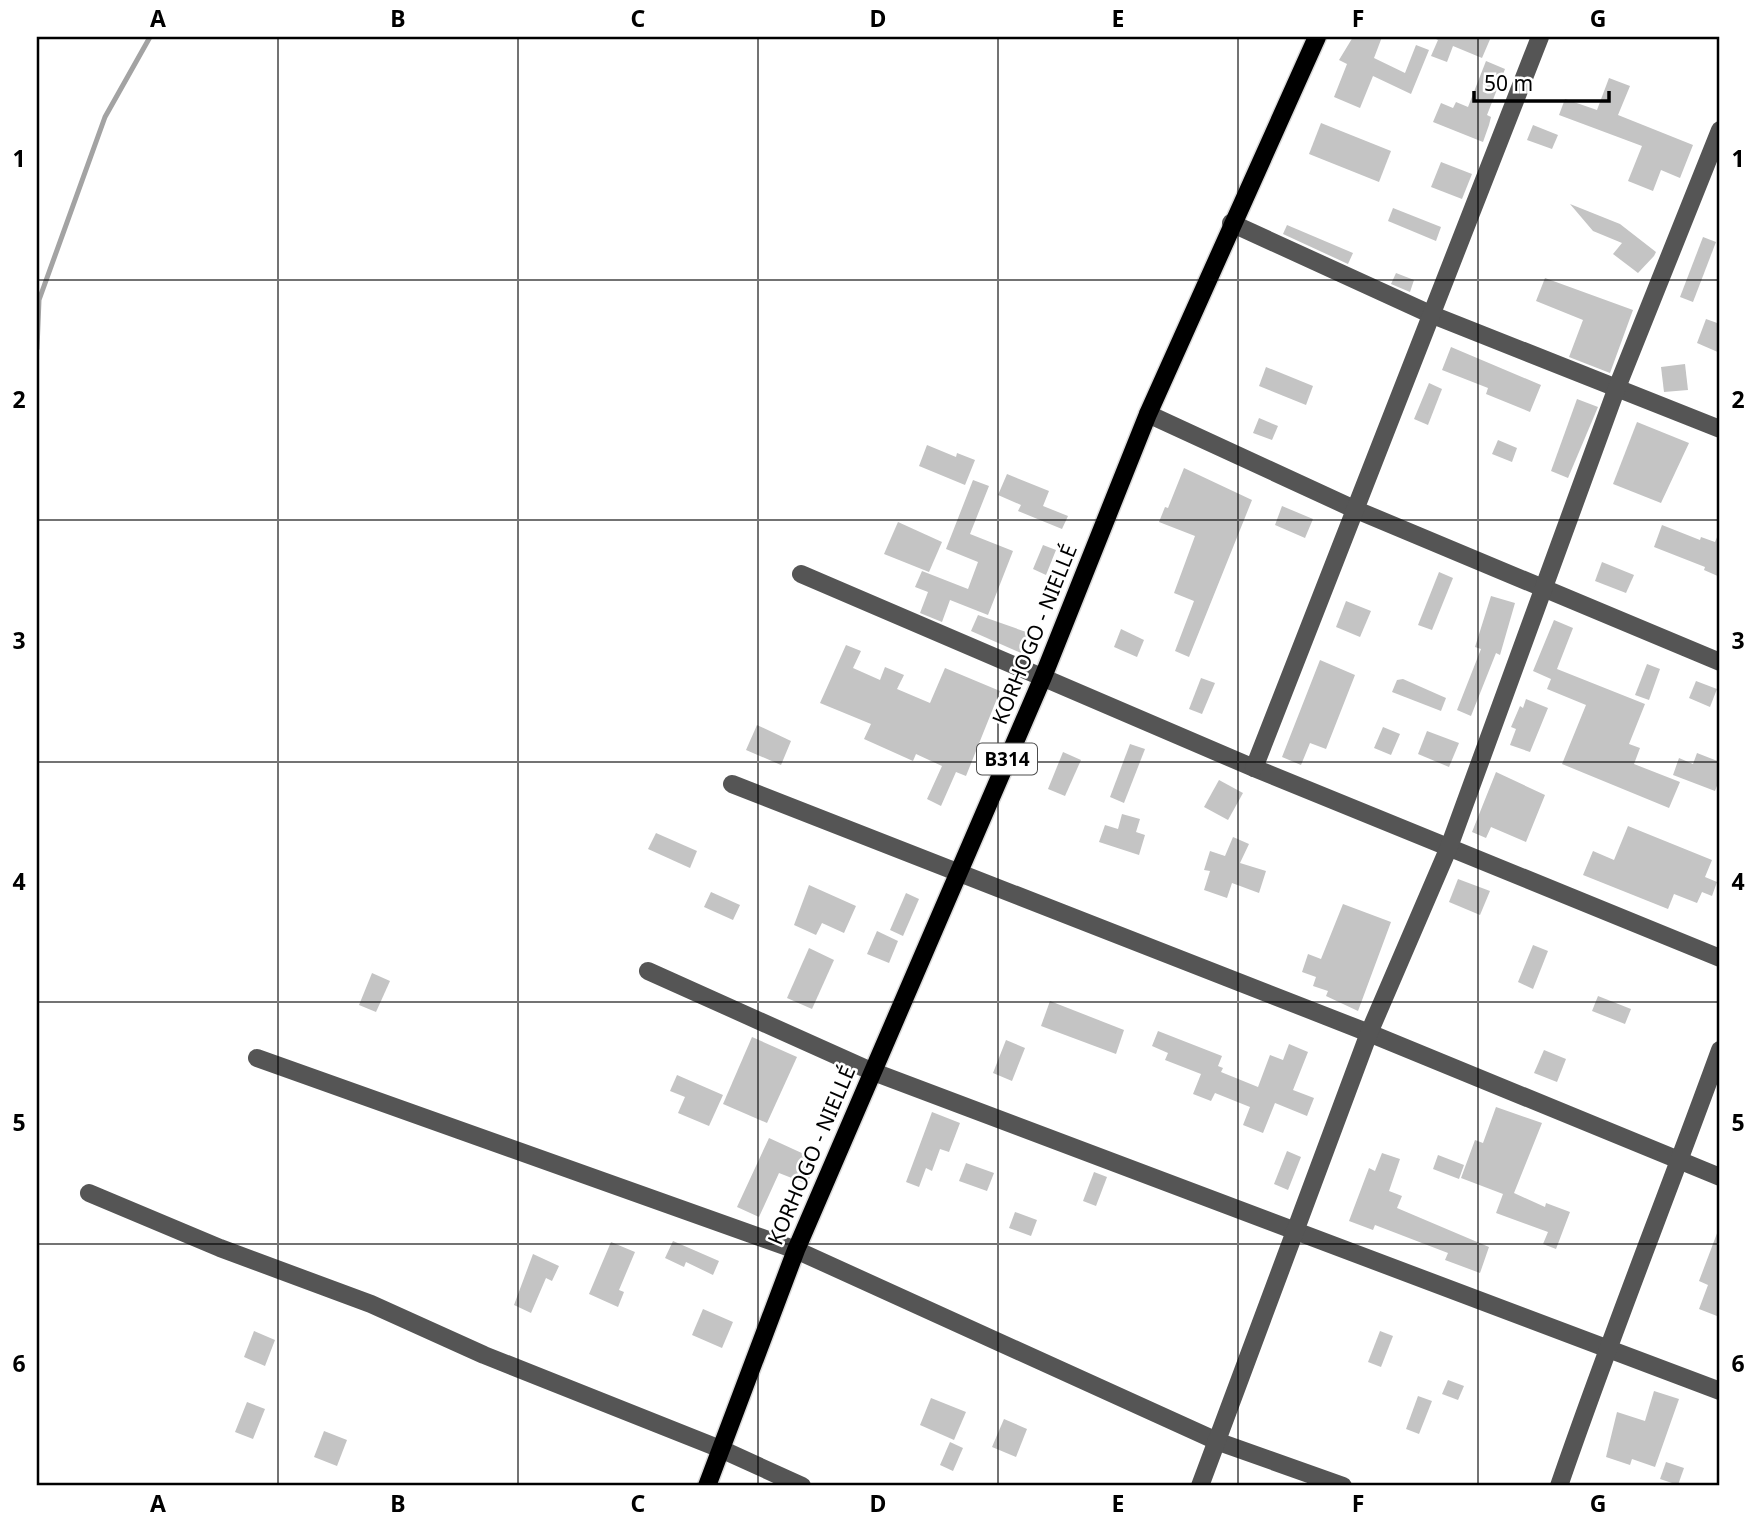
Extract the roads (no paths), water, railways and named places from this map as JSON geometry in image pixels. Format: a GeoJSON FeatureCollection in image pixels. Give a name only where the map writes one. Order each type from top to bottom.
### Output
{"type":"FeatureCollection","features":[{"type":"Feature","properties":{"kind":"main road","name":"KORHOGO - NIELLÉ"},"geometry":{"type":"LineString","coordinates":[[707,1486],[723,1450],[796,1250],[1043,677],[1148,414],[1231,223],[1317,37]]}},
{"type":"Feature","properties":{"kind":"street"},"geometry":{"type":"LineString","coordinates":[[1254,768],[1540,37]]}},
{"type":"Feature","properties":{"kind":"street"},"geometry":{"type":"LineString","coordinates":[[1200,1486],[1219,1443],[1368,1033],[1449,847],[1616,390],[1720,130]]}},
{"type":"Feature","properties":{"kind":"street"},"geometry":{"type":"LineString","coordinates":[[1231,223],[1430,314],[1720,429]]}},
{"type":"Feature","properties":{"kind":"street"},"geometry":{"type":"LineString","coordinates":[[1148,414],[1354,509],[1542,590],[1720,662]]}},
{"type":"Feature","properties":{"kind":"street"},"geometry":{"type":"LineString","coordinates":[[801,574],[1254,768],[1720,958]]}},
{"type":"Feature","properties":{"kind":"street"},"geometry":{"type":"LineString","coordinates":[[732,784],[958,870],[1368,1033],[1720,1177]]}},
{"type":"Feature","properties":{"kind":"street"},"geometry":{"type":"LineString","coordinates":[[648,971],[871,1072],[1720,1391]]}},
{"type":"Feature","properties":{"kind":"street"},"geometry":{"type":"LineString","coordinates":[[1559,1486],[1606,1350],[1720,1051]]}},
{"type":"Feature","properties":{"kind":"street"},"geometry":{"type":"LineString","coordinates":[[257,1058],[796,1250],[1219,1443],[1343,1486]]}},
{"type":"Feature","properties":{"kind":"street"},"geometry":{"type":"LineString","coordinates":[[89,1193],[220,1248],[371,1304],[484,1355],[723,1450],[802,1486]]}},
{"type":"Feature","properties":{"kind":"waterway"},"geometry":{"type":"LineString","coordinates":[[37,349],[39,300],[105,117],[150,37]]}}]}
